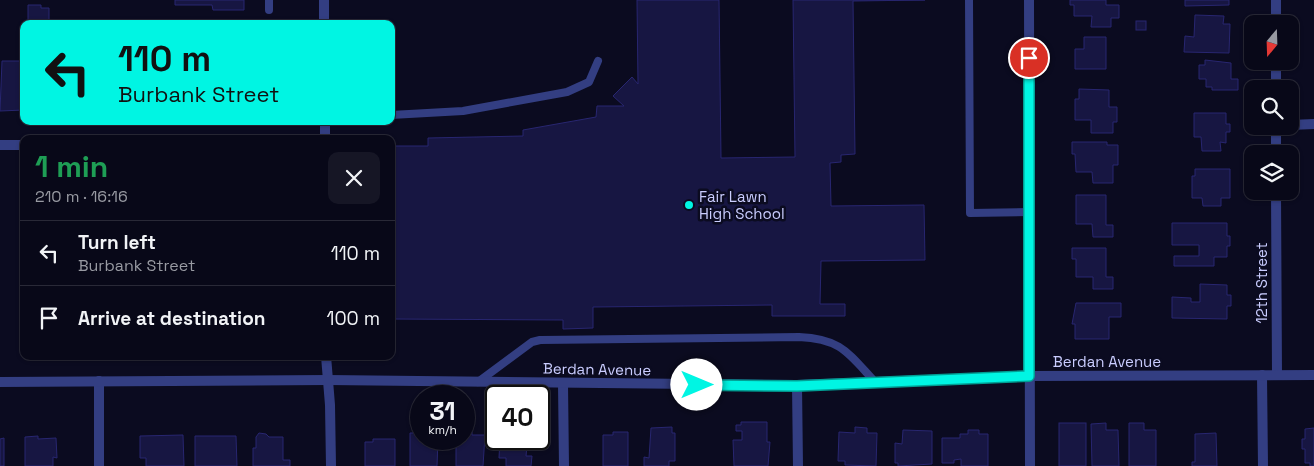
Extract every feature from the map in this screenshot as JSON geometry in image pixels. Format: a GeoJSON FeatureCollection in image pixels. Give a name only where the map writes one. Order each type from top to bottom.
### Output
{"type":"FeatureCollection","features":[{"type":"Feature","properties":{"kind":"street"},"geometry":{"type":"LineString","coordinates":[[324,0],[324,20]]}},
{"type":"Feature","properties":{"kind":"street"},"geometry":{"type":"LineString","coordinates":[[1029,0],[1030,466]]}},
{"type":"Feature","properties":{"kind":"street"},"geometry":{"type":"LineString","coordinates":[[1276,0],[1276,15]]}},
{"type":"Feature","properties":{"kind":"street"},"geometry":{"type":"LineString","coordinates":[[1299,124],[1314,124]]}},
{"type":"Feature","properties":{"kind":"street"},"geometry":{"type":"LineString","coordinates":[[0,145],[20,145]]}},
{"type":"Feature","properties":{"kind":"street","name":"12th Street"},"geometry":{"type":"LineString","coordinates":[[1276,200],[1277,375]]}},
{"type":"Feature","properties":{"kind":"street"},"geometry":{"type":"LineString","coordinates":[[326,360],[331,466]]}},
{"type":"Feature","properties":{"kind":"street"},"geometry":{"type":"LineString","coordinates":[[1262,375],[1262,466]]}},
{"type":"Feature","properties":{"kind":"street","name":"Berdan Avenue"},"geometry":{"type":"LineString","coordinates":[[0,382],[328,380],[797,386],[1029,376],[1314,375]]}},
{"type":"Feature","properties":{"kind":"street"},"geometry":{"type":"LineString","coordinates":[[99,381],[99,466]]}},
{"type":"Feature","properties":{"kind":"street"},"geometry":{"type":"LineString","coordinates":[[563,384],[564,466]]}},
{"type":"Feature","properties":{"kind":"street"},"geometry":{"type":"LineString","coordinates":[[797,386],[798,466]]}},
{"type":"Feature","properties":{"kind":"lane"},"geometry":{"type":"LineString","coordinates":[[269,0],[269,10]]}},
{"type":"Feature","properties":{"kind":"lane"},"geometry":{"type":"LineString","coordinates":[[969,0],[970,213],[1030,212]]}},
{"type":"Feature","properties":{"kind":"lane"},"geometry":{"type":"LineString","coordinates":[[395,115],[463,110],[567,92],[589,82],[598,60]]}},
{"type":"Feature","properties":{"kind":"lane"},"geometry":{"type":"LineString","coordinates":[[478,382],[532,342],[540,340],[799,337],[823,339],[839,345],[876,383]]}},
{"type":"Feature","properties":{"kind":"building"},"geometry":{"type":"Polygon","coordinates":[[[175,0],[244,0],[244,10],[213,10],[212,5],[175,5],[175,0]]]}},
{"type":"Feature","properties":{"kind":"building"},"geometry":{"type":"Polygon","coordinates":[[[637,0],[719,0],[721,158],[795,157],[793,0],[925,0],[853,1],[855,154],[841,155],[841,162],[830,163],[831,206],[924,205],[925,260],[821,261],[820,304],[845,304],[845,316],[772,316],[772,305],[593,307],[593,328],[563,329],[563,320],[395,319],[395,146],[428,146],[428,138],[523,136],[523,130],[596,117],[597,106],[624,106],[613,96],[632,77],[638,84],[637,0]]]}},
{"type":"Feature","properties":{"kind":"building"},"geometry":{"type":"Polygon","coordinates":[[[1070,0],[1106,0],[1106,5],[1119,5],[1119,18],[1111,18],[1111,27],[1091,27],[1092,16],[1074,16],[1074,5],[1070,5],[1070,0]]]}},
{"type":"Feature","properties":{"kind":"building"},"geometry":{"type":"Polygon","coordinates":[[[1185,0],[1229,0],[1229,5],[1185,6],[1185,0]]]}},
{"type":"Feature","properties":{"kind":"building"},"geometry":{"type":"Polygon","coordinates":[[[28,5],[41,5],[41,8],[49,8],[49,20],[28,20],[28,5]]]}},
{"type":"Feature","properties":{"kind":"building"},"geometry":{"type":"Polygon","coordinates":[[[1195,15],[1224,16],[1223,24],[1230,24],[1229,53],[1184,52],[1185,36],[1194,37],[1195,15]]]}},
{"type":"Feature","properties":{"kind":"building"},"geometry":{"type":"Polygon","coordinates":[[[1136,21],[1146,21],[1146,30],[1136,30],[1136,21]]]}},
{"type":"Feature","properties":{"kind":"building"},"geometry":{"type":"Polygon","coordinates":[[[1084,37],[1106,37],[1106,69],[1075,69],[1075,49],[1084,49],[1084,37]]]}},
{"type":"Feature","properties":{"kind":"building"},"geometry":{"type":"Polygon","coordinates":[[[1205,60],[1231,63],[1231,79],[1238,79],[1238,90],[1212,90],[1212,87],[1206,87],[1206,79],[1199,79],[1199,65],[1205,65],[1205,60]]]}},
{"type":"Feature","properties":{"kind":"building"},"geometry":{"type":"Polygon","coordinates":[[[2,61],[20,61],[20,110],[0,111],[2,61]]]}},
{"type":"Feature","properties":{"kind":"building"},"geometry":{"type":"Polygon","coordinates":[[[1079,89],[1109,90],[1109,107],[1117,107],[1117,122],[1113,122],[1113,133],[1091,133],[1091,120],[1075,120],[1075,99],[1079,99],[1079,89]]]}},
{"type":"Feature","properties":{"kind":"building"},"geometry":{"type":"Polygon","coordinates":[[[1194,113],[1226,113],[1226,124],[1230,124],[1230,132],[1226,132],[1226,143],[1220,142],[1221,151],[1202,151],[1201,137],[1194,137],[1194,113]]]}},
{"type":"Feature","properties":{"kind":"building"},"geometry":{"type":"Polygon","coordinates":[[[1072,142],[1107,142],[1107,145],[1118,145],[1118,165],[1113,165],[1113,183],[1093,183],[1092,172],[1076,172],[1075,154],[1072,154],[1072,142]]]}},
{"type":"Feature","properties":{"kind":"building"},"geometry":{"type":"Polygon","coordinates":[[[1195,169],[1230,169],[1230,198],[1221,198],[1221,206],[1203,206],[1202,198],[1192,198],[1192,176],[1195,176],[1195,169]]]}},
{"type":"Feature","properties":{"kind":"building"},"geometry":{"type":"Polygon","coordinates":[[[1076,195],[1106,195],[1106,225],[1113,225],[1113,237],[1093,237],[1092,224],[1076,224],[1076,195]]]}},
{"type":"Feature","properties":{"kind":"building"},"geometry":{"type":"Polygon","coordinates":[[[1172,223],[1227,223],[1227,236],[1230,236],[1230,246],[1227,246],[1227,257],[1214,257],[1214,266],[1174,266],[1174,256],[1199,256],[1199,245],[1172,245],[1172,223]]]}},
{"type":"Feature","properties":{"kind":"building"},"geometry":{"type":"Polygon","coordinates":[[[1072,248],[1106,248],[1106,277],[1113,277],[1113,289],[1093,289],[1093,277],[1076,277],[1076,259],[1072,259],[1072,248]]]}},
{"type":"Feature","properties":{"kind":"building"},"geometry":{"type":"Polygon","coordinates":[[[1200,284],[1227,285],[1227,295],[1231,295],[1231,306],[1227,306],[1227,319],[1172,318],[1172,297],[1191,298],[1191,302],[1200,302],[1200,284]]]}},
{"type":"Feature","properties":{"kind":"building"},"geometry":{"type":"Polygon","coordinates":[[[1076,303],[1121,303],[1121,317],[1109,317],[1109,339],[1075,339],[1075,324],[1072,324],[1076,303]]]}},
{"type":"Feature","properties":{"kind":"building"},"geometry":{"type":"Polygon","coordinates":[[[741,422],[767,422],[767,442],[770,442],[768,466],[734,466],[733,440],[742,440],[742,431],[736,431],[736,425],[741,425],[741,422]]]}},
{"type":"Feature","properties":{"kind":"building"},"geometry":{"type":"Polygon","coordinates":[[[1059,423],[1086,423],[1086,466],[1059,466],[1059,423]]]}},
{"type":"Feature","properties":{"kind":"building"},"geometry":{"type":"Polygon","coordinates":[[[1106,423],[1106,430],[1118,430],[1119,466],[1092,466],[1091,424],[1106,423]]]}},
{"type":"Feature","properties":{"kind":"building"},"geometry":{"type":"Polygon","coordinates":[[[1129,423],[1144,423],[1144,430],[1156,430],[1156,466],[1129,466],[1129,423]]]}},
{"type":"Feature","properties":{"kind":"building"},"geometry":{"type":"Polygon","coordinates":[[[672,427],[672,433],[675,433],[675,461],[669,461],[669,466],[644,466],[644,457],[649,458],[651,428],[672,427]]]}},
{"type":"Feature","properties":{"kind":"building"},"geometry":{"type":"Polygon","coordinates":[[[855,427],[867,428],[867,433],[877,433],[876,466],[845,465],[845,461],[838,461],[839,432],[855,433],[855,427]]]}},
{"type":"Feature","properties":{"kind":"building"},"geometry":{"type":"Polygon","coordinates":[[[1314,428],[1314,466],[1310,466],[1310,463],[1305,463],[1305,449],[1302,449],[1302,439],[1305,439],[1305,429],[1314,428]]]}},
{"type":"Feature","properties":{"kind":"building"},"geometry":{"type":"Polygon","coordinates":[[[903,430],[932,431],[932,464],[898,466],[898,463],[895,463],[895,443],[902,444],[903,430]]]}},
{"type":"Feature","properties":{"kind":"building"},"geometry":{"type":"Polygon","coordinates":[[[968,430],[979,430],[979,434],[988,434],[988,466],[961,466],[961,459],[954,460],[954,463],[942,463],[942,438],[960,438],[960,434],[968,434],[968,430]]]}},
{"type":"Feature","properties":{"kind":"building"},"geometry":{"type":"Polygon","coordinates":[[[613,432],[628,432],[628,466],[603,466],[603,435],[613,435],[613,432]]]}},
{"type":"Feature","properties":{"kind":"building"},"geometry":{"type":"Polygon","coordinates":[[[259,433],[266,434],[269,437],[283,437],[283,460],[290,460],[290,466],[253,466],[253,448],[256,448],[256,437],[259,433]]]}},
{"type":"Feature","properties":{"kind":"building"},"geometry":{"type":"Polygon","coordinates":[[[1216,433],[1217,466],[1192,466],[1192,462],[1195,462],[1195,434],[1216,433]]]}},
{"type":"Feature","properties":{"kind":"building"},"geometry":{"type":"Polygon","coordinates":[[[183,435],[184,466],[146,466],[146,458],[140,458],[140,436],[183,435]]]}},
{"type":"Feature","properties":{"kind":"building"},"geometry":{"type":"Polygon","coordinates":[[[475,435],[485,435],[483,466],[456,466],[456,450],[475,450],[475,435]]]}},
{"type":"Feature","properties":{"kind":"building"},"geometry":{"type":"Polygon","coordinates":[[[38,436],[38,439],[56,438],[57,458],[53,457],[53,466],[25,466],[25,437],[38,436]]]}},
{"type":"Feature","properties":{"kind":"building"},"geometry":{"type":"Polygon","coordinates":[[[195,436],[236,436],[237,466],[195,466],[195,436]]]}},
{"type":"Feature","properties":{"kind":"building"},"geometry":{"type":"Polygon","coordinates":[[[4,438],[4,466],[0,466],[0,439],[4,438]]]}},
{"type":"Feature","properties":{"kind":"building"},"geometry":{"type":"Polygon","coordinates":[[[373,439],[395,439],[395,466],[365,466],[365,442],[373,442],[373,439]]]}},
{"type":"Feature","properties":{"kind":"building"},"geometry":{"type":"Polygon","coordinates":[[[410,450],[438,450],[437,466],[410,466],[410,450]]]}},
{"type":"Feature","properties":{"kind":"building"},"geometry":{"type":"Polygon","coordinates":[[[499,450],[527,450],[526,456],[532,456],[531,466],[506,466],[506,458],[499,458],[499,450]]]}},
{"type":"Feature","properties":{"kind":"place","name":"Fair Lawn High School"},"geometry":{"type":"Point","coordinates":[689,205]}},
{"type":"Feature","properties":{"kind":"route"},"geometry":{"type":"LineString","coordinates":[[697,385],[797,386],[1029,376],[1029,58]]}}]}
